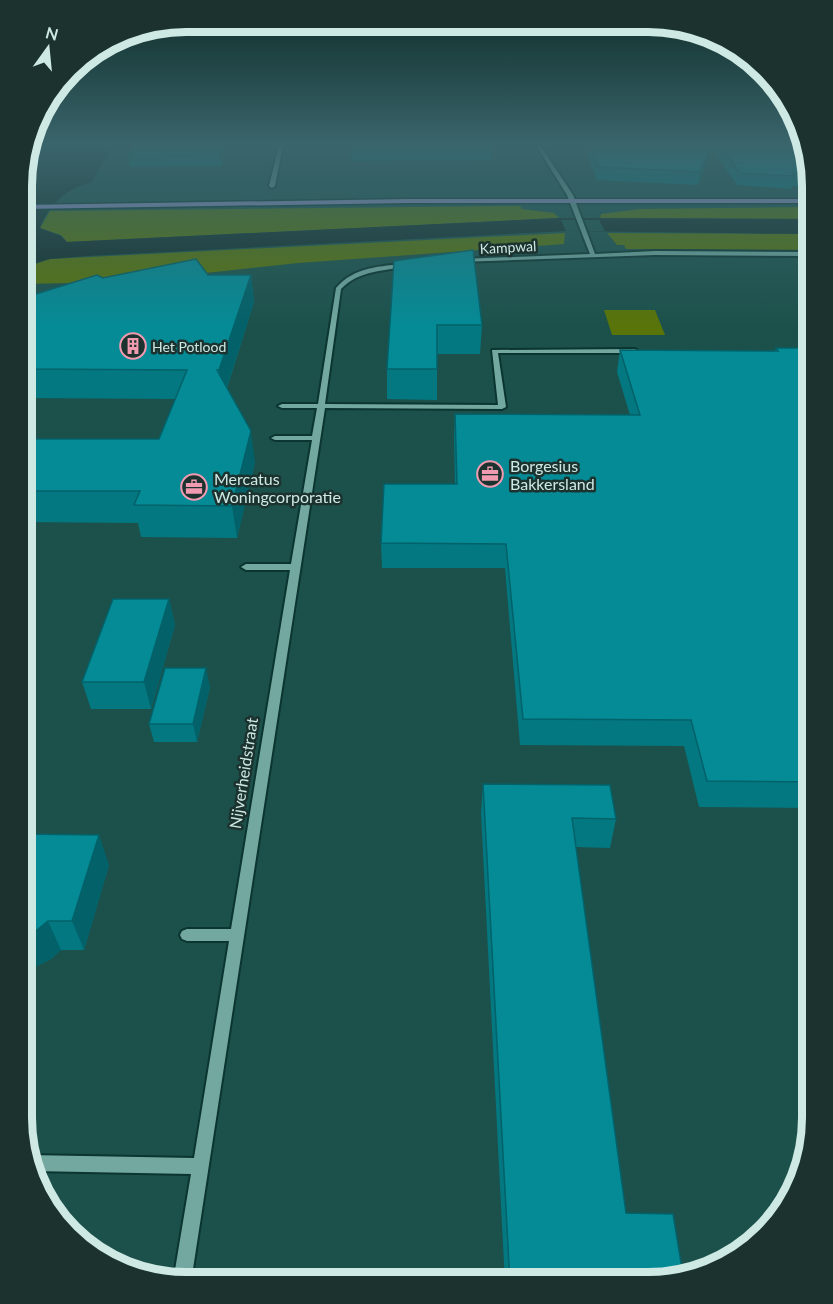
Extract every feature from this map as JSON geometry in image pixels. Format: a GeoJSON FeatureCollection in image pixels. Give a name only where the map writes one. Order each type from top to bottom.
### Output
{"type":"FeatureCollection","features":[{"type":"Feature","properties":{"kind":"main road"},"geometry":{"type":"LineString","coordinates":[[32,207],[88,206]]}},
{"type":"Feature","properties":{"kind":"street"},"geometry":{"type":"LineString","coordinates":[[575,206],[593,255]]}},
{"type":"Feature","properties":{"kind":"street","name":"Kampwal"},"geometry":{"type":"LineString","coordinates":[[449,262],[593,255],[802,254]]}},
{"type":"Feature","properties":{"kind":"street","name":"Nijverheidstraat"},"geometry":{"type":"LineString","coordinates":[[184,1273],[296,567],[336,293],[352,276],[378,268],[416,265]]}},
{"type":"Feature","properties":{"kind":"street"},"geometry":{"type":"LineString","coordinates":[[282,406],[502,407],[494,351],[642,351]]}},
{"type":"Feature","properties":{"kind":"street"},"geometry":{"type":"LineString","coordinates":[[275,438],[316,438]]}},
{"type":"Feature","properties":{"kind":"street"},"geometry":{"type":"LineString","coordinates":[[246,567],[296,567]]}},
{"type":"Feature","properties":{"kind":"street"},"geometry":{"type":"LineString","coordinates":[[187,935],[237,935]]}},
{"type":"Feature","properties":{"kind":"street"},"geometry":{"type":"LineString","coordinates":[[38,1163],[201,1166]]}},
{"type":"Feature","properties":{"kind":"green space"},"geometry":{"type":"Polygon","coordinates":[[[520,206],[522,209],[554,213],[559,218],[67,242],[61,235],[40,228],[50,211],[520,206]]]}},
{"type":"Feature","properties":{"kind":"green space"},"geometry":{"type":"Polygon","coordinates":[[[802,207],[802,219],[600,218],[601,214],[640,209],[802,207]]]}},
{"type":"Feature","properties":{"kind":"green space"},"geometry":{"type":"Polygon","coordinates":[[[565,233],[564,244],[298,263],[124,282],[32,284],[32,266],[50,259],[565,233]]]}},
{"type":"Feature","properties":{"kind":"green space"},"geometry":{"type":"Polygon","coordinates":[[[607,233],[802,234],[802,250],[626,249],[624,245],[617,245],[607,233]]]}},
{"type":"Feature","properties":{"kind":"green space"},"geometry":{"type":"Polygon","coordinates":[[[604,310],[655,310],[665,335],[612,335],[604,310]]]}},
{"type":"Feature","properties":{"kind":"water"},"geometry":{"type":"Polygon","coordinates":[[[32,206],[52,206],[40,228],[61,236],[67,242],[559,218],[802,219],[802,234],[566,231],[88,256],[50,259],[33,264],[32,206]]]}},
{"type":"Feature","properties":{"kind":"pier"},"geometry":{"type":"Polygon","coordinates":[[[561,220],[599,220],[605,231],[566,231],[561,220]]]}},
{"type":"Feature","properties":{"kind":"building"},"geometry":{"type":"Polygon","coordinates":[[[473,250],[482,325],[437,325],[437,369],[387,369],[394,261],[473,250]]]}},
{"type":"Feature","properties":{"kind":"building"},"geometry":{"type":"Polygon","coordinates":[[[196,259],[208,275],[251,275],[219,370],[217,370],[251,431],[232,506],[134,505],[140,491],[32,491],[32,439],[159,439],[187,370],[32,369],[32,299],[36,294],[97,275],[103,278],[196,259]]]}},
{"type":"Feature","properties":{"kind":"building"},"geometry":{"type":"Polygon","coordinates":[[[776,348],[802,348],[801,782],[707,781],[691,720],[523,719],[506,544],[381,543],[384,484],[457,484],[455,414],[640,415],[620,350],[778,351],[776,348]]]}},
{"type":"Feature","properties":{"kind":"building"},"geometry":{"type":"Polygon","coordinates":[[[113,599],[169,599],[144,682],[82,682],[113,599]]]}},
{"type":"Feature","properties":{"kind":"building"},"geometry":{"type":"Polygon","coordinates":[[[165,668],[206,668],[193,724],[149,724],[165,668]]]}},
{"type":"Feature","properties":{"kind":"building"},"geometry":{"type":"Polygon","coordinates":[[[483,784],[610,785],[616,819],[572,818],[626,1213],[673,1214],[682,1269],[648,1273],[509,1273],[483,784]]]}},
{"type":"Feature","properties":{"kind":"building"},"geometry":{"type":"Polygon","coordinates":[[[32,834],[99,835],[72,921],[48,921],[32,932],[32,834]]]}},
{"type":"Feature","properties":{"kind":"place","name":"Het Potlood"},"geometry":{"type":"Point","coordinates":[133,346]}},
{"type":"Feature","properties":{"kind":"place","name":"Borgesius Bakkersland"},"geometry":{"type":"Point","coordinates":[490,474]}},
{"type":"Feature","properties":{"kind":"place","name":"Mercatus Woningcorporatie"},"geometry":{"type":"Point","coordinates":[194,487]}}]}
